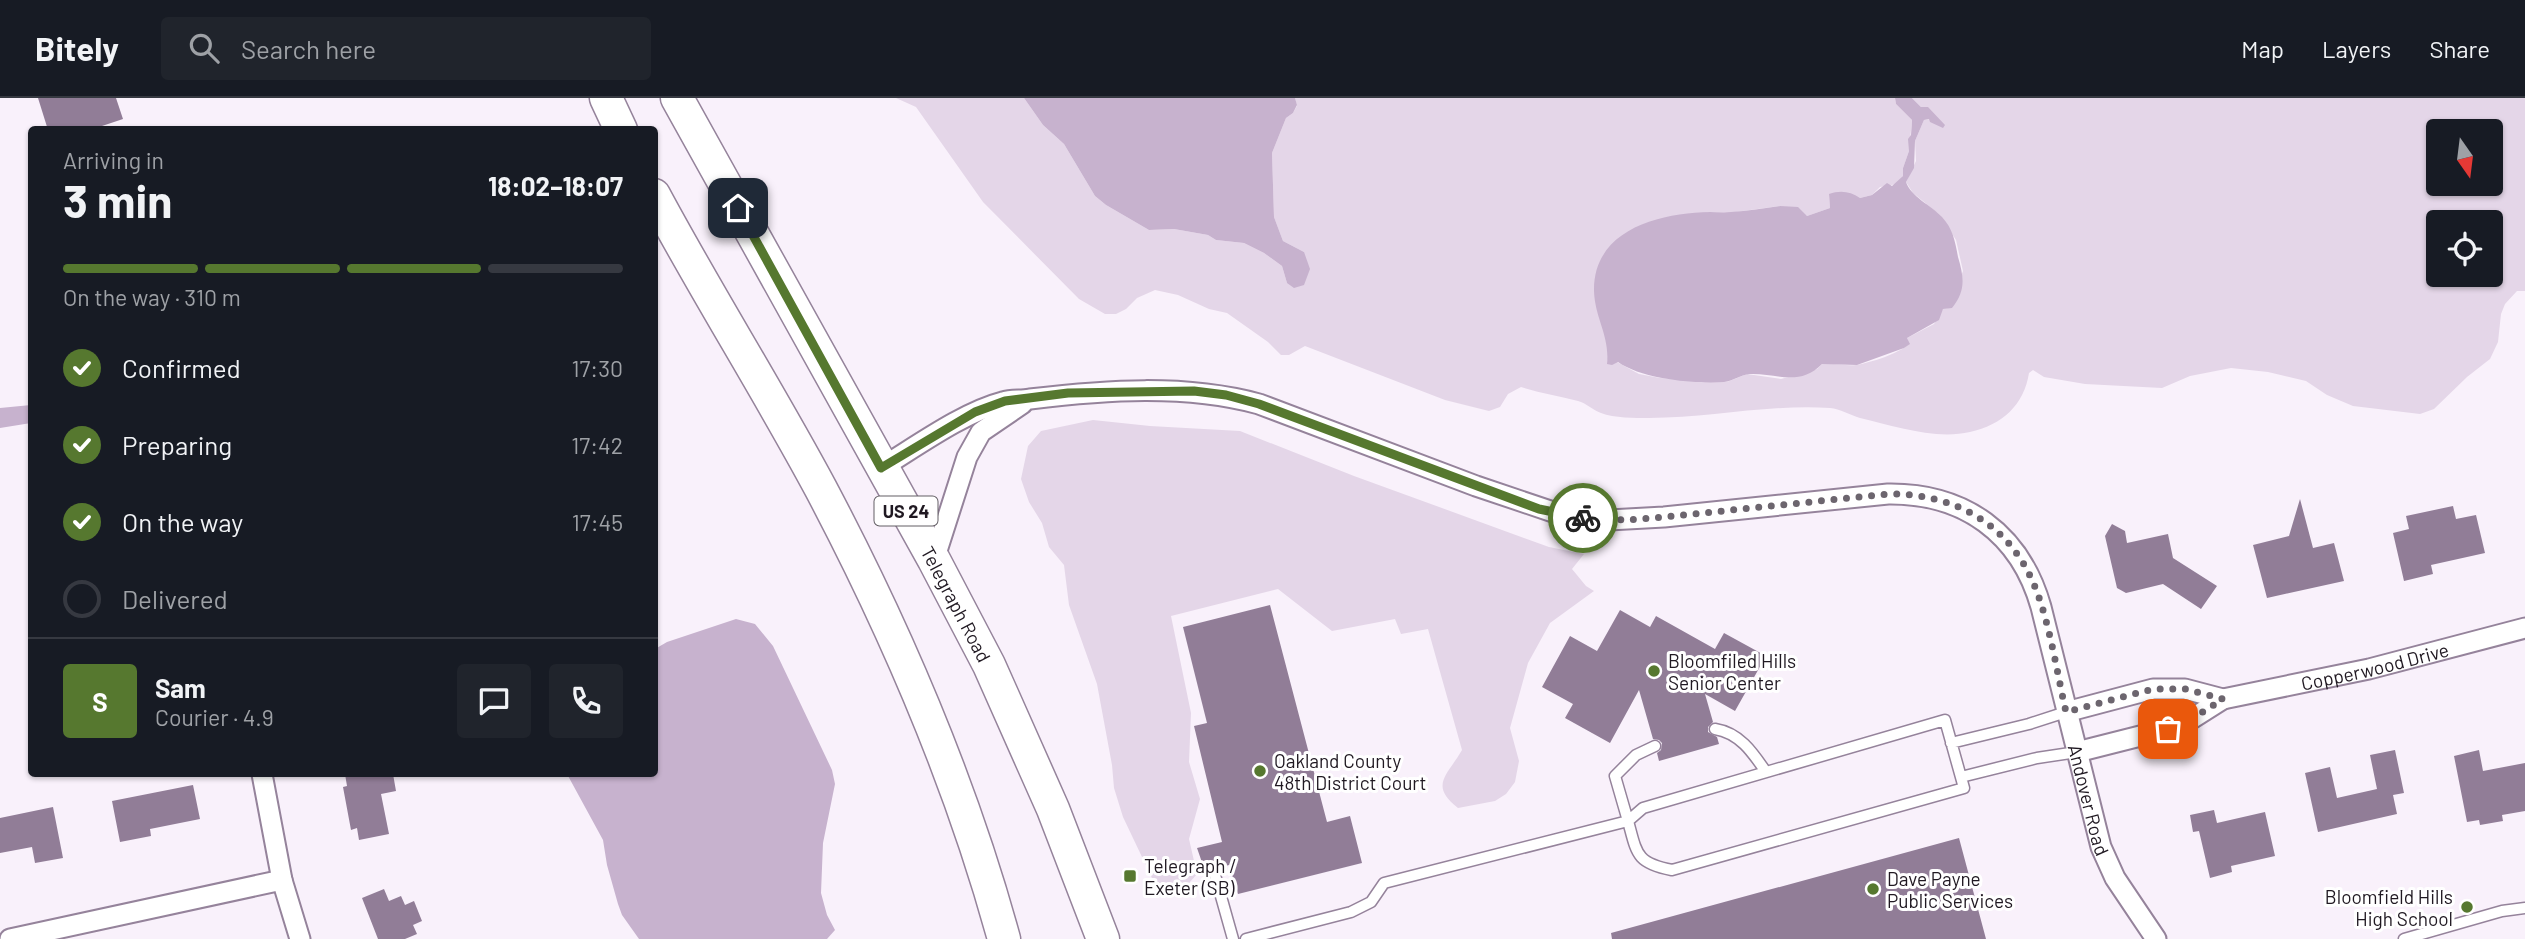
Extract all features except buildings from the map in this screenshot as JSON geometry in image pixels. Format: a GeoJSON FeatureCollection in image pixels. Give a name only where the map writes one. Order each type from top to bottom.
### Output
{"type":"FeatureCollection","features":[{"type":"Feature","properties":{"kind":"highway"},"geometry":{"type":"LineString","coordinates":[[606,98],[619,126]]}},
{"type":"Feature","properties":{"kind":"highway","name":"Telegraph Road"},"geometry":{"type":"LineString","coordinates":[[677,98],[934,560],[989,665],[1058,822],[1103,939]]}},
{"type":"Feature","properties":{"kind":"highway"},"geometry":{"type":"LineString","coordinates":[[658,202],[819,486],[884,615],[954,781],[1004,939]]}},
{"type":"Feature","properties":{"kind":"street","name":"Andover Road"},"geometry":{"type":"LineString","coordinates":[[881,468],[975,412],[1005,401],[1068,393],[1194,391],[1226,395],[1259,404],[1539,509],[1565,516],[1588,519],[1664,517],[1888,494],[1913,493],[1940,499],[1966,509],[1984,520],[2015,551],[2028,571],[2041,607],[2101,847],[2115,878],[2157,939]]}},
{"type":"Feature","properties":{"kind":"street","name":"Andover Road"},"geometry":{"type":"LineString","coordinates":[[934,560],[967,457],[981,432],[1028,400]]}},
{"type":"Feature","properties":{"kind":"street","name":"Copperwood Drive"},"geometry":{"type":"LineString","coordinates":[[2077,752],[2168,729],[2193,718],[2223,699],[2370,669],[2525,628]]}},
{"type":"Feature","properties":{"kind":"street","name":"Copperwood Drive"},"geometry":{"type":"LineString","coordinates":[[2066,712],[2153,689],[2185,689],[2223,699]]}},
{"type":"Feature","properties":{"kind":"street"},"geometry":{"type":"LineString","coordinates":[[263,777],[282,880],[300,939]]}},
{"type":"Feature","properties":{"kind":"street"},"geometry":{"type":"LineString","coordinates":[[10,939],[282,880]]}},
{"type":"Feature","properties":{"kind":"lane"},"geometry":{"type":"LineString","coordinates":[[1951,743],[2066,712]]}},
{"type":"Feature","properties":{"kind":"lane"},"geometry":{"type":"LineString","coordinates":[[1246,939],[1351,912],[1371,902],[1384,883],[1628,821],[1643,808],[1945,720],[1964,789],[1672,870],[1651,866],[1636,852],[1628,821],[1615,776],[1636,755],[1655,746]]}},
{"type":"Feature","properties":{"kind":"lane"},"geometry":{"type":"LineString","coordinates":[[1715,729],[1742,742],[1766,772]]}},
{"type":"Feature","properties":{"kind":"lane"},"geometry":{"type":"LineString","coordinates":[[1961,777],[2037,758],[2077,752]]}},
{"type":"Feature","properties":{"kind":"lane"},"geometry":{"type":"LineString","coordinates":[[1215,875],[1233,939]]}},
{"type":"Feature","properties":{"kind":"lane"},"geometry":{"type":"LineString","coordinates":[[2404,939],[2502,911],[2525,908]]}},
{"type":"Feature","properties":{"kind":"shaded area"},"geometry":{"type":"Polygon","coordinates":[[[896,98],[1024,98],[1043,125],[1064,144],[1095,196],[1106,205],[1149,230],[1174,229],[1208,235],[1216,240],[1244,243],[1282,266],[1287,283],[1304,252],[1283,241],[1274,217],[1272,153],[1286,118],[1297,106],[1295,98],[1895,98],[1896,104],[1912,120],[1909,151],[1903,176],[1897,184],[1880,187],[1872,195],[1860,198],[1829,194],[1830,208],[1807,216],[1780,206],[1728,213],[1708,212],[1604,254],[1595,278],[1609,353],[1607,364],[1617,362],[1639,374],[1660,378],[1727,382],[1747,374],[1781,379],[1817,369],[1822,364],[1856,365],[1877,360],[1909,344],[1907,338],[1934,324],[1943,309],[1948,308],[1963,271],[1956,240],[1940,215],[1913,193],[1906,182],[1916,161],[1915,141],[1924,120],[1930,119],[1932,112],[1921,107],[1912,98],[2525,98],[2525,291],[2517,291],[2505,304],[2501,314],[2498,342],[2490,359],[2434,409],[2420,414],[2353,406],[2327,395],[2306,381],[2268,372],[2231,368],[2190,376],[2162,388],[2085,384],[2044,377],[2033,370],[2029,373],[2022,395],[2010,412],[1982,429],[1957,434],[1915,431],[1830,408],[1785,408],[1672,417],[1618,417],[1601,413],[1578,401],[1521,387],[1508,394],[1500,407],[1489,411],[1445,400],[1305,346],[1289,355],[1281,355],[1268,342],[1227,313],[1209,309],[1178,295],[1155,290],[1137,298],[1116,314],[1105,314],[1079,299],[983,202],[916,107],[896,98]]]}},
{"type":"Feature","properties":{"kind":"shaded area"},"geometry":{"type":"Polygon","coordinates":[[[1024,98],[1295,98],[1297,105],[1293,113],[1286,118],[1272,153],[1274,217],[1283,241],[1304,252],[1310,269],[1304,285],[1294,288],[1287,283],[1282,266],[1244,243],[1216,240],[1208,235],[1174,229],[1149,230],[1106,205],[1095,196],[1064,144],[1043,125],[1024,98]]]}},
{"type":"Feature","properties":{"kind":"shaded area"},"geometry":{"type":"Polygon","coordinates":[[[1895,98],[1912,98],[1921,107],[1928,107],[1945,125],[1943,128],[1929,119],[1924,120],[1915,141],[1914,168],[1906,182],[1917,197],[1942,217],[1953,236],[1962,271],[1962,290],[1952,308],[1943,309],[1939,320],[1907,338],[1910,344],[1904,348],[1857,365],[1822,364],[1814,371],[1796,377],[1750,374],[1724,382],[1698,382],[1640,373],[1618,362],[1607,364],[1606,345],[1594,291],[1597,270],[1605,253],[1617,239],[1651,221],[1691,213],[1780,206],[1798,207],[1807,216],[1830,208],[1829,194],[1845,192],[1860,198],[1872,195],[1887,183],[1892,186],[1903,176],[1912,120],[1896,104],[1895,98]]]}},
{"type":"Feature","properties":{"kind":"shaded area"},"geometry":{"type":"Polygon","coordinates":[[[28,405],[28,423],[0,428],[0,408],[28,405]]]}},
{"type":"Feature","properties":{"kind":"shaded area"},"geometry":{"type":"Polygon","coordinates":[[[1093,420],[1240,431],[1549,547],[1584,554],[1572,569],[1586,586],[1594,591],[1550,623],[1528,663],[1510,728],[1519,761],[1515,782],[1506,794],[1495,801],[1458,808],[1444,793],[1446,774],[1462,750],[1428,629],[1401,634],[1395,619],[1332,631],[1278,589],[1171,616],[1191,713],[1189,762],[1200,799],[1189,839],[1197,874],[1182,891],[1161,897],[1123,817],[1114,788],[1097,684],[1069,605],[1064,565],[1049,547],[1042,523],[1029,502],[1021,479],[1028,446],[1041,431],[1093,420]]]}},
{"type":"Feature","properties":{"kind":"shaded area"},"geometry":{"type":"Polygon","coordinates":[[[736,619],[755,624],[773,646],[832,770],[835,784],[823,843],[821,893],[827,915],[835,930],[827,939],[639,939],[622,915],[607,865],[603,840],[569,777],[658,777],[658,647],[736,619]]]}},
{"type":"Feature","properties":{"kind":"way so far"},"geometry":{"type":"LineString","coordinates":[[1583,518],[1628,520],[1888,494],[1913,493],[1940,499],[1966,509],[1984,520],[2015,551],[2028,571],[2041,607],[2066,712],[2153,689],[2185,689],[2223,699],[2193,718],[2168,729]]}},
{"type":"Feature","properties":{"kind":"place","name":"Bloomfiled Hills Senior Center"},"geometry":{"type":"Point","coordinates":[1654,671]}},
{"type":"Feature","properties":{"kind":"place","name":"Oakland County 48th District Court"},"geometry":{"type":"Point","coordinates":[1260,771]}},
{"type":"Feature","properties":{"kind":"place","name":"Telegraph / Exeter (SB)"},"geometry":{"type":"Point","coordinates":[1130,876]}},
{"type":"Feature","properties":{"kind":"place","name":"Dave Payne Public Services"},"geometry":{"type":"Point","coordinates":[1873,889]}},
{"type":"Feature","properties":{"kind":"place","name":"Bloomfield Hills High School"},"geometry":{"type":"Point","coordinates":[2467,907]}},
{"type":"Feature","properties":{"kind":"route"},"geometry":{"type":"LineString","coordinates":[[738,208],[881,468],[975,412],[1005,401],[1068,393],[1194,391],[1226,395],[1259,404],[1550,513],[1583,518]]}}]}
